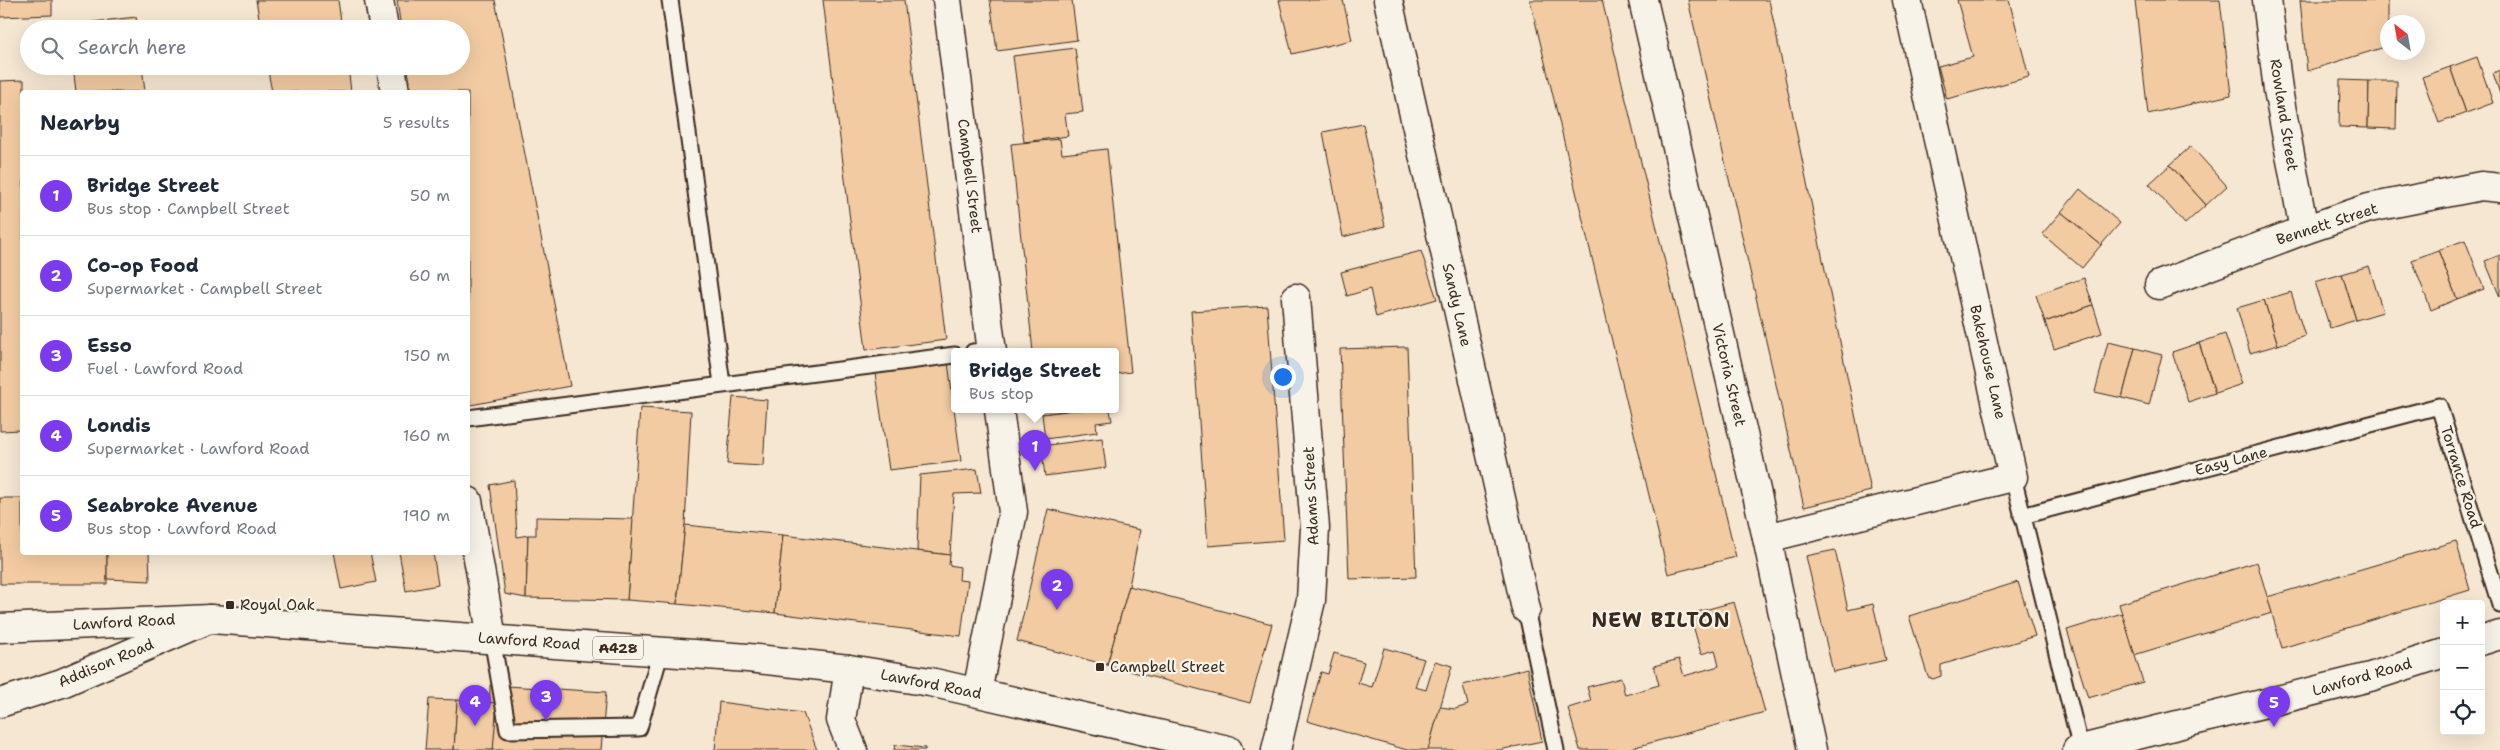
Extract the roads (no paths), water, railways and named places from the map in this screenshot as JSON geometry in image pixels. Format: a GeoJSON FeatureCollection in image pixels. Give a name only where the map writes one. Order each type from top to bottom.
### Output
{"type":"FeatureCollection","features":[{"type":"Feature","properties":{"kind":"street"},"geometry":{"type":"LineString","coordinates":[[379,0],[382,20]]}},
{"type":"Feature","properties":{"kind":"street","name":"Campbell Street"},"geometry":{"type":"LineString","coordinates":[[947,0],[986,348]]}},
{"type":"Feature","properties":{"kind":"street","name":"Sandy Lane"},"geometry":{"type":"LineString","coordinates":[[1388,0],[1526,609]]}},
{"type":"Feature","properties":{"kind":"street","name":"Victoria Street"},"geometry":{"type":"LineString","coordinates":[[1643,0],[1767,538],[1812,750]]}},
{"type":"Feature","properties":{"kind":"street","name":"Bakehouse Lane"},"geometry":{"type":"LineString","coordinates":[[1908,0],[2013,477]]}},
{"type":"Feature","properties":{"kind":"street","name":"Rowland Street"},"geometry":{"type":"LineString","coordinates":[[2267,0],[2278,90],[2304,230]]}},
{"type":"Feature","properties":{"kind":"street"},"geometry":{"type":"LineString","coordinates":[[392,75],[395,90]]}},
{"type":"Feature","properties":{"kind":"street","name":"Bennett Street"},"geometry":{"type":"LineString","coordinates":[[2159,285],[2304,230],[2369,208],[2481,186],[2500,188]]}},
{"type":"Feature","properties":{"kind":"street","name":"Adams Street"},"geometry":{"type":"LineString","coordinates":[[1276,750],[1310,600],[1315,528],[1296,298]]}},
{"type":"Feature","properties":{"kind":"street"},"geometry":{"type":"LineString","coordinates":[[977,692],[1013,512],[999,413]]}},
{"type":"Feature","properties":{"kind":"street"},"geometry":{"type":"LineString","coordinates":[[1767,538],[2013,477]]}},
{"type":"Feature","properties":{"kind":"street"},"geometry":{"type":"LineString","coordinates":[[470,512],[492,638]]}},
{"type":"Feature","properties":{"kind":"street","name":"Lawford Road"},"geometry":{"type":"LineString","coordinates":[[0,628],[210,618],[661,651],[848,668],[977,692],[1228,750]]}},
{"type":"Feature","properties":{"kind":"street","name":"Addison Road"},"geometry":{"type":"LineString","coordinates":[[0,703],[62,683],[210,618]]}},
{"type":"Feature","properties":{"kind":"street"},"geometry":{"type":"LineString","coordinates":[[2485,640],[2500,635]]}},
{"type":"Feature","properties":{"kind":"street","name":"Lawford Road"},"geometry":{"type":"LineString","coordinates":[[2079,750],[2370,677],[2440,654]]}},
{"type":"Feature","properties":{"kind":"street"},"geometry":{"type":"LineString","coordinates":[[848,668],[841,720],[853,750]]}},
{"type":"Feature","properties":{"kind":"lane"},"geometry":{"type":"LineString","coordinates":[[670,0],[722,384]]}},
{"type":"Feature","properties":{"kind":"lane"},"geometry":{"type":"LineString","coordinates":[[470,418],[951,355]]}},
{"type":"Feature","properties":{"kind":"lane","name":"Easy Lane"},"geometry":{"type":"LineString","coordinates":[[2022,516],[2439,406]]}},
{"type":"Feature","properties":{"kind":"lane","name":"Torrance Road"},"geometry":{"type":"LineString","coordinates":[[2439,406],[2500,605]]}},
{"type":"Feature","properties":{"kind":"lane"},"geometry":{"type":"LineString","coordinates":[[2013,477],[2079,750]]}},
{"type":"Feature","properties":{"kind":"lane"},"geometry":{"type":"LineString","coordinates":[[1526,609],[1556,750]]}},
{"type":"Feature","properties":{"kind":"lane"},"geometry":{"type":"LineString","coordinates":[[492,638],[508,730],[639,728],[661,651]]}},
{"type":"Feature","properties":{"kind":"place","name":"Bridge Street"},"geometry":{"type":"Point","coordinates":[1035,471]}},
{"type":"Feature","properties":{"kind":"place","name":"Royal Oak"},"geometry":{"type":"Point","coordinates":[230,605]}},
{"type":"Feature","properties":{"kind":"place","name":"Co-op Food"},"geometry":{"type":"Point","coordinates":[1057,610]}},
{"type":"Feature","properties":{"kind":"place","name":"Campbell Street"},"geometry":{"type":"Point","coordinates":[1100,667]}},
{"type":"Feature","properties":{"kind":"place","name":"Esso"},"geometry":{"type":"Point","coordinates":[546,721]}},
{"type":"Feature","properties":{"kind":"place","name":"Londis"},"geometry":{"type":"Point","coordinates":[475,726]}},
{"type":"Feature","properties":{"kind":"place","name":"Seabroke Avenue"},"geometry":{"type":"Point","coordinates":[2274,727]}},
{"type":"Feature","properties":{"kind":"district","name":"NEW BILTON"},"geometry":{"type":"Point","coordinates":[1661,620]}}]}
